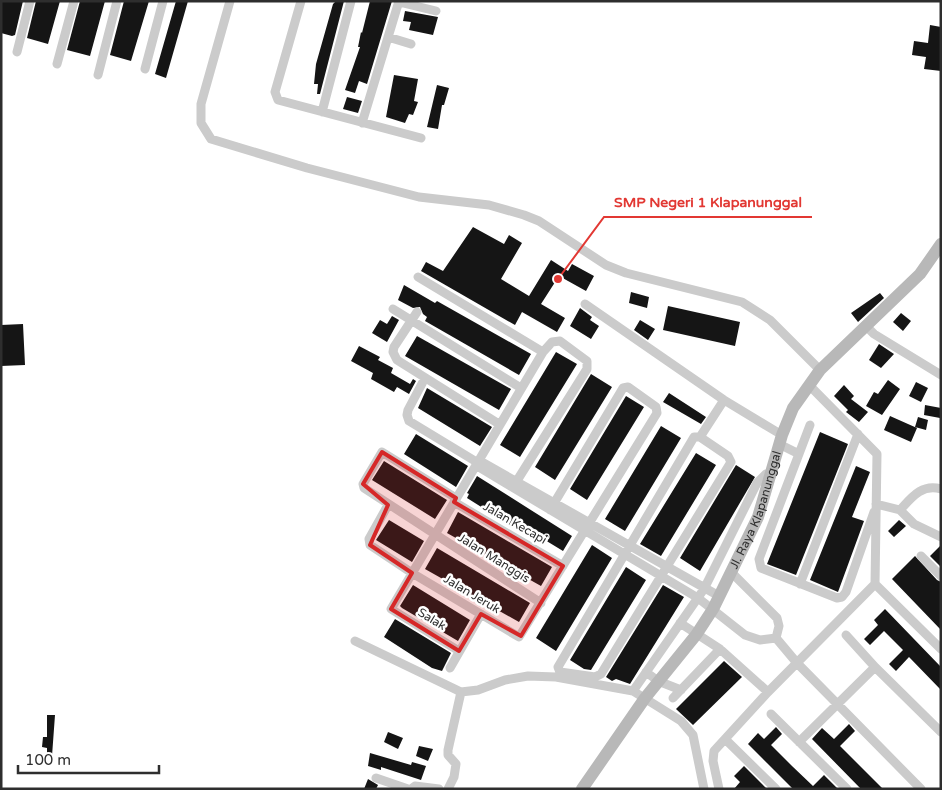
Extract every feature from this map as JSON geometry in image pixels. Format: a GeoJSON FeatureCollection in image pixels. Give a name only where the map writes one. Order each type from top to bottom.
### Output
{"type":"FeatureCollection","features":[{"type":"Feature","properties":{"kind":"street"},"geometry":{"type":"LineString","coordinates":[[17,52],[30,1]]}},
{"type":"Feature","properties":{"kind":"street"},"geometry":{"type":"LineString","coordinates":[[57,64],[74,1]]}},
{"type":"Feature","properties":{"kind":"street"},"geometry":{"type":"LineString","coordinates":[[98,75],[117,1]]}},
{"type":"Feature","properties":{"kind":"street"},"geometry":{"type":"LineString","coordinates":[[145,69],[163,1]]}},
{"type":"Feature","properties":{"kind":"street"},"geometry":{"type":"LineString","coordinates":[[230,1],[201,104],[201,123],[211,139],[307,168],[419,197],[489,205],[524,215],[539,221],[606,265],[626,273],[742,302],[770,320],[820,370]]}},
{"type":"Feature","properties":{"kind":"street"},"geometry":{"type":"LineString","coordinates":[[301,1],[275,97],[278,100],[421,138]]}},
{"type":"Feature","properties":{"kind":"street"},"geometry":{"type":"LineString","coordinates":[[322,112],[351,1]]}},
{"type":"Feature","properties":{"kind":"street"},"geometry":{"type":"LineString","coordinates":[[362,123],[399,1],[436,11]]}},
{"type":"Feature","properties":{"kind":"street"},"geometry":{"type":"LineString","coordinates":[[388,37],[411,44]]}},
{"type":"Feature","properties":{"kind":"street","name":"Jl. Raya Klapanunggal"},"geometry":{"type":"LineString","coordinates":[[582,789],[645,698],[696,635],[713,609],[758,517],[781,440],[793,408],[820,370],[920,274],[941,244]]}},
{"type":"Feature","properties":{"kind":"street"},"geometry":{"type":"LineString","coordinates":[[418,277],[544,352]]}},
{"type":"Feature","properties":{"kind":"street"},"geometry":{"type":"LineString","coordinates":[[585,304],[799,454]]}},
{"type":"Feature","properties":{"kind":"street"},"geometry":{"type":"LineString","coordinates":[[393,309],[414,316],[521,388]]}},
{"type":"Feature","properties":{"kind":"street"},"geometry":{"type":"LineString","coordinates":[[414,316],[397,341],[393,352],[397,360],[499,424]]}},
{"type":"Feature","properties":{"kind":"street"},"geometry":{"type":"LineString","coordinates":[[866,326],[874,334],[941,374]]}},
{"type":"Feature","properties":{"kind":"street"},"geometry":{"type":"LineString","coordinates":[[412,574],[433,535],[521,388],[552,342],[560,341],[587,361],[587,369],[515,484]]}},
{"type":"Feature","properties":{"kind":"street"},"geometry":{"type":"LineString","coordinates":[[425,378],[406,415],[409,421],[477,463],[627,550],[666,567],[719,596]]}},
{"type":"Feature","properties":{"kind":"street"},"geometry":{"type":"LineString","coordinates":[[719,789],[712,755],[768,692],[875,584],[875,508],[878,460],[874,450],[809,385]]}},
{"type":"Feature","properties":{"kind":"street"},"geometry":{"type":"LineString","coordinates":[[541,603],[657,413],[656,408],[628,387],[623,388],[552,506]]}},
{"type":"Feature","properties":{"kind":"street"},"geometry":{"type":"LineString","coordinates":[[700,437],[724,400]]}},
{"type":"Feature","properties":{"kind":"street"},"geometry":{"type":"LineString","coordinates":[[810,425],[759,564],[762,568],[837,598],[842,597],[846,592],[875,508]]}},
{"type":"Feature","properties":{"kind":"street"},"geometry":{"type":"LineString","coordinates":[[800,584],[858,434]]}},
{"type":"Feature","properties":{"kind":"street"},"geometry":{"type":"LineString","coordinates":[[694,437],[700,437],[728,456],[731,462],[659,576],[601,674],[595,677],[560,672],[558,667],[694,437]]}},
{"type":"Feature","properties":{"kind":"street","name":"Jalan Kecapi"},"geometry":{"type":"LineString","coordinates":[[388,505],[364,488],[363,484],[382,452],[455,500],[563,566]]}},
{"type":"Feature","properties":{"kind":"street"},"geometry":{"type":"LineString","coordinates":[[633,691],[704,589],[757,483],[766,474],[772,475]]}},
{"type":"Feature","properties":{"kind":"street"},"geometry":{"type":"LineString","coordinates":[[900,510],[917,492],[926,488],[941,489]]}},
{"type":"Feature","properties":{"kind":"street","name":"Jalan Manggis"},"geometry":{"type":"LineString","coordinates":[[388,505],[541,603]]}},
{"type":"Feature","properties":{"kind":"street","name":"Jalan Jeruk"},"geometry":{"type":"LineString","coordinates":[[388,505],[369,539],[370,544],[412,574],[518,637],[522,635],[541,603]]}},
{"type":"Feature","properties":{"kind":"street"},"geometry":{"type":"LineString","coordinates":[[875,508],[900,510],[914,524],[941,537]]}},
{"type":"Feature","properties":{"kind":"street"},"geometry":{"type":"LineString","coordinates":[[627,550],[659,576],[698,598],[751,639],[776,638]]}},
{"type":"Feature","properties":{"kind":"street"},"geometry":{"type":"LineString","coordinates":[[921,556],[941,576]]}},
{"type":"Feature","properties":{"kind":"street"},"geometry":{"type":"LineString","coordinates":[[732,573],[777,618],[779,626],[776,638]]}},
{"type":"Feature","properties":{"kind":"street","name":"Salak"},"geometry":{"type":"LineString","coordinates":[[412,574],[391,609],[459,651]]}},
{"type":"Feature","properties":{"kind":"street"},"geometry":{"type":"LineString","coordinates":[[875,584],[941,649]]}},
{"type":"Feature","properties":{"kind":"street"},"geometry":{"type":"LineString","coordinates":[[450,668],[481,614]]}},
{"type":"Feature","properties":{"kind":"street"},"geometry":{"type":"LineString","coordinates":[[680,623],[720,649],[768,692]]}},
{"type":"Feature","properties":{"kind":"street"},"geometry":{"type":"LineString","coordinates":[[846,635],[874,666],[941,732]]}},
{"type":"Feature","properties":{"kind":"street"},"geometry":{"type":"LineString","coordinates":[[776,638],[797,663],[921,789]]}},
{"type":"Feature","properties":{"kind":"street"},"geometry":{"type":"LineString","coordinates":[[355,641],[461,692],[478,690],[505,680],[528,676],[556,677],[633,691],[681,721],[693,735],[704,789]]}},
{"type":"Feature","properties":{"kind":"street"},"geometry":{"type":"LineString","coordinates":[[673,698],[720,649]]}},
{"type":"Feature","properties":{"kind":"street"},"geometry":{"type":"LineString","coordinates":[[799,742],[874,666]]}},
{"type":"Feature","properties":{"kind":"street"},"geometry":{"type":"LineString","coordinates":[[646,672],[658,681],[681,690]]}},
{"type":"Feature","properties":{"kind":"street"},"geometry":{"type":"LineString","coordinates":[[448,789],[454,777],[456,764],[448,755],[448,750],[461,692]]}},
{"type":"Feature","properties":{"kind":"street"},"geometry":{"type":"LineString","coordinates":[[771,714],[846,789]]}},
{"type":"Feature","properties":{"kind":"street"},"geometry":{"type":"LineString","coordinates":[[725,739],[776,789]]}},
{"type":"Feature","properties":{"kind":"street"},"geometry":{"type":"LineString","coordinates":[[376,778],[409,789],[415,786],[439,789]]}},
{"type":"Feature","properties":{"kind":"highlighted area"},"geometry":{"type":"Polygon","coordinates":[[[382,452],[456,498],[454,502],[563,566],[521,636],[481,614],[459,651],[391,609],[412,573],[370,545],[388,505],[363,484],[382,452]]]}},
{"type":"Feature","properties":{"kind":"building"},"geometry":{"type":"Polygon","coordinates":[[[1,1],[23,1],[15,35],[1,33],[1,1]]]}},
{"type":"Feature","properties":{"kind":"building"},"geometry":{"type":"Polygon","coordinates":[[[36,1],[60,1],[48,44],[27,38],[36,1]]]}},
{"type":"Feature","properties":{"kind":"building"},"geometry":{"type":"Polygon","coordinates":[[[80,1],[105,1],[90,56],[67,50],[80,1]]]}},
{"type":"Feature","properties":{"kind":"building"},"geometry":{"type":"Polygon","coordinates":[[[124,1],[149,1],[131,61],[110,55],[124,1]]]}},
{"type":"Feature","properties":{"kind":"building"},"geometry":{"type":"Polygon","coordinates":[[[176,1],[188,1],[166,78],[155,74],[176,1]]]}},
{"type":"Feature","properties":{"kind":"building"},"geometry":{"type":"Polygon","coordinates":[[[336,1],[344,1],[320,94],[317,94],[318,84],[314,84],[316,64],[333,4],[336,1]]]}},
{"type":"Feature","properties":{"kind":"building"},"geometry":{"type":"Polygon","coordinates":[[[370,1],[392,1],[367,84],[359,81],[355,93],[345,90],[360,47],[358,47],[361,32],[370,1]]]}},
{"type":"Feature","properties":{"kind":"building"},"geometry":{"type":"Polygon","coordinates":[[[405,11],[438,17],[433,35],[409,30],[411,22],[403,21],[405,11]]]}},
{"type":"Feature","properties":{"kind":"building"},"geometry":{"type":"Polygon","coordinates":[[[930,25],[941,27],[941,71],[924,69],[926,57],[912,55],[914,41],[928,43],[930,25]]]}},
{"type":"Feature","properties":{"kind":"building"},"geometry":{"type":"Polygon","coordinates":[[[394,75],[418,79],[414,101],[418,102],[413,115],[409,114],[405,123],[386,117],[394,75]]]}},
{"type":"Feature","properties":{"kind":"building"},"geometry":{"type":"Polygon","coordinates":[[[437,85],[449,88],[444,105],[442,105],[438,129],[427,127],[437,85]]]}},
{"type":"Feature","properties":{"kind":"building"},"geometry":{"type":"Polygon","coordinates":[[[347,97],[362,101],[358,113],[343,109],[347,97]]]}},
{"type":"Feature","properties":{"kind":"building"},"geometry":{"type":"Polygon","coordinates":[[[473,227],[504,244],[509,235],[522,243],[501,279],[529,296],[551,260],[568,271],[572,264],[594,276],[586,291],[559,276],[541,304],[565,318],[557,332],[522,312],[515,325],[421,271],[426,262],[443,271],[473,227]]]}},
{"type":"Feature","properties":{"kind":"building"},"geometry":{"type":"Polygon","coordinates":[[[404,285],[435,303],[437,301],[531,354],[519,375],[425,321],[427,317],[423,314],[420,307],[413,308],[398,300],[404,285]]]}},
{"type":"Feature","properties":{"kind":"building"},"geometry":{"type":"Polygon","coordinates":[[[631,292],[649,297],[647,308],[629,303],[631,292]]]}},
{"type":"Feature","properties":{"kind":"building"},"geometry":{"type":"Polygon","coordinates":[[[880,293],[884,298],[858,322],[851,313],[880,293]]]}},
{"type":"Feature","properties":{"kind":"building"},"geometry":{"type":"Polygon","coordinates":[[[668,306],[740,322],[735,346],[663,330],[668,306]]]}},
{"type":"Feature","properties":{"kind":"building"},"geometry":{"type":"Polygon","coordinates":[[[580,308],[592,317],[590,320],[599,326],[591,339],[570,326],[580,308]]]}},
{"type":"Feature","properties":{"kind":"building"},"geometry":{"type":"Polygon","coordinates":[[[901,313],[911,321],[903,331],[893,322],[901,313]]]}},
{"type":"Feature","properties":{"kind":"building"},"geometry":{"type":"Polygon","coordinates":[[[392,316],[399,320],[387,342],[372,333],[380,320],[387,324],[392,316]]]}},
{"type":"Feature","properties":{"kind":"building"},"geometry":{"type":"Polygon","coordinates":[[[640,320],[655,329],[648,340],[634,330],[640,320]]]}},
{"type":"Feature","properties":{"kind":"building"},"geometry":{"type":"Polygon","coordinates":[[[23,324],[25,365],[1,366],[1,325],[23,324]]]}},
{"type":"Feature","properties":{"kind":"building"},"geometry":{"type":"Polygon","coordinates":[[[417,336],[511,389],[499,410],[405,356],[417,336]]]}},
{"type":"Feature","properties":{"kind":"building"},"geometry":{"type":"Polygon","coordinates":[[[879,344],[894,354],[881,368],[869,360],[879,344]]]}},
{"type":"Feature","properties":{"kind":"building"},"geometry":{"type":"Polygon","coordinates":[[[359,346],[380,357],[378,360],[393,368],[391,373],[410,384],[413,379],[416,381],[409,394],[397,387],[394,392],[371,379],[373,373],[351,361],[359,346]]]}},
{"type":"Feature","properties":{"kind":"building"},"geometry":{"type":"Polygon","coordinates":[[[556,352],[577,364],[520,457],[500,445],[556,352]]]}},
{"type":"Feature","properties":{"kind":"building"},"geometry":{"type":"Polygon","coordinates":[[[591,374],[612,387],[555,480],[535,467],[591,374]]]}},
{"type":"Feature","properties":{"kind":"building"},"geometry":{"type":"Polygon","coordinates":[[[888,380],[900,389],[882,415],[866,406],[874,392],[878,394],[888,380]]]}},
{"type":"Feature","properties":{"kind":"building"},"geometry":{"type":"Polygon","coordinates":[[[916,382],[928,388],[921,402],[909,396],[916,382]]]}},
{"type":"Feature","properties":{"kind":"building"},"geometry":{"type":"Polygon","coordinates":[[[844,385],[854,396],[851,399],[868,412],[859,422],[846,412],[848,410],[834,396],[844,385]]]}},
{"type":"Feature","properties":{"kind":"building"},"geometry":{"type":"Polygon","coordinates":[[[427,388],[492,427],[480,446],[418,408],[427,388]]]}},
{"type":"Feature","properties":{"kind":"building"},"geometry":{"type":"Polygon","coordinates":[[[669,393],[706,417],[701,424],[663,402],[669,393]]]}},
{"type":"Feature","properties":{"kind":"building"},"geometry":{"type":"Polygon","coordinates":[[[626,396],[644,407],[587,500],[570,489],[626,396]]]}},
{"type":"Feature","properties":{"kind":"building"},"geometry":{"type":"Polygon","coordinates":[[[925,405],[941,408],[940,418],[924,415],[925,405]]]}},
{"type":"Feature","properties":{"kind":"building"},"geometry":{"type":"Polygon","coordinates":[[[890,416],[917,428],[911,442],[884,430],[890,416]]]}},
{"type":"Feature","properties":{"kind":"building"},"geometry":{"type":"Polygon","coordinates":[[[918,417],[928,420],[926,430],[915,427],[918,417]]]}},
{"type":"Feature","properties":{"kind":"building"},"geometry":{"type":"Polygon","coordinates":[[[661,426],[681,438],[625,531],[605,519],[661,426]]]}},
{"type":"Feature","properties":{"kind":"building"},"geometry":{"type":"Polygon","coordinates":[[[820,432],[848,444],[796,575],[767,564],[820,432]]]}},
{"type":"Feature","properties":{"kind":"building"},"geometry":{"type":"Polygon","coordinates":[[[416,434],[468,466],[456,487],[404,454],[416,434]]]}},
{"type":"Feature","properties":{"kind":"building"},"geometry":{"type":"Polygon","coordinates":[[[696,453],[716,465],[661,556],[640,544],[696,453]]]}},
{"type":"Feature","properties":{"kind":"building"},"geometry":{"type":"Polygon","coordinates":[[[384,461],[447,500],[435,519],[372,480],[384,461]]]}},
{"type":"Feature","properties":{"kind":"building"},"geometry":{"type":"Polygon","coordinates":[[[736,465],[755,477],[700,571],[680,558],[736,465]]]}},
{"type":"Feature","properties":{"kind":"building"},"geometry":{"type":"Polygon","coordinates":[[[856,466],[870,472],[852,517],[864,521],[838,592],[810,580],[856,466]]]}},
{"type":"Feature","properties":{"kind":"building"},"geometry":{"type":"Polygon","coordinates":[[[477,476],[572,536],[563,551],[540,537],[537,542],[467,498],[469,494],[467,493],[477,476]]]}},
{"type":"Feature","properties":{"kind":"building"},"geometry":{"type":"Polygon","coordinates":[[[458,512],[552,567],[541,586],[447,533],[458,512]]]}},
{"type":"Feature","properties":{"kind":"building"},"geometry":{"type":"Polygon","coordinates":[[[389,520],[424,541],[412,562],[376,540],[389,520]]]}},
{"type":"Feature","properties":{"kind":"building"},"geometry":{"type":"Polygon","coordinates":[[[899,520],[906,526],[894,537],[888,531],[899,520]]]}},
{"type":"Feature","properties":{"kind":"building"},"geometry":{"type":"Polygon","coordinates":[[[592,545],[612,558],[556,651],[536,638],[592,545]]]}},
{"type":"Feature","properties":{"kind":"building"},"geometry":{"type":"Polygon","coordinates":[[[941,545],[941,567],[930,556],[941,545]]]}},
{"type":"Feature","properties":{"kind":"building"},"geometry":{"type":"Polygon","coordinates":[[[437,548],[530,603],[519,622],[425,569],[437,548]]]}},
{"type":"Feature","properties":{"kind":"building"},"geometry":{"type":"Polygon","coordinates":[[[915,556],[941,582],[941,630],[892,579],[915,556]]]}},
{"type":"Feature","properties":{"kind":"building"},"geometry":{"type":"Polygon","coordinates":[[[626,567],[646,580],[591,670],[584,669],[570,660],[626,567]]]}},
{"type":"Feature","properties":{"kind":"building"},"geometry":{"type":"Polygon","coordinates":[[[413,585],[470,620],[458,641],[400,606],[413,585]]]}},
{"type":"Feature","properties":{"kind":"building"},"geometry":{"type":"Polygon","coordinates":[[[663,585],[684,597],[630,684],[616,679],[612,681],[606,677],[663,585]]]}},
{"type":"Feature","properties":{"kind":"building"},"geometry":{"type":"Polygon","coordinates":[[[885,609],[941,667],[941,690],[909,657],[896,671],[889,664],[903,650],[884,631],[870,645],[864,639],[878,625],[874,620],[885,609]]]}},
{"type":"Feature","properties":{"kind":"building"},"geometry":{"type":"Polygon","coordinates":[[[395,619],[451,653],[442,671],[432,668],[384,637],[395,619]]]}},
{"type":"Feature","properties":{"kind":"building"},"geometry":{"type":"Polygon","coordinates":[[[724,661],[742,677],[693,725],[676,709],[724,661]]]}},
{"type":"Feature","properties":{"kind":"building"},"geometry":{"type":"Polygon","coordinates":[[[47,715],[55,715],[52,756],[47,756],[47,748],[42,747],[43,737],[47,737],[47,715]]]}},
{"type":"Feature","properties":{"kind":"building"},"geometry":{"type":"Polygon","coordinates":[[[849,724],[855,731],[840,746],[883,789],[861,789],[812,739],[822,728],[834,739],[849,724]]]}},
{"type":"Feature","properties":{"kind":"building"},"geometry":{"type":"Polygon","coordinates":[[[776,727],[782,734],[771,745],[813,786],[824,775],[838,789],[793,789],[748,744],[758,733],[764,739],[776,727]]]}},
{"type":"Feature","properties":{"kind":"building"},"geometry":{"type":"Polygon","coordinates":[[[388,732],[403,738],[398,749],[384,742],[388,732]]]}},
{"type":"Feature","properties":{"kind":"building"},"geometry":{"type":"Polygon","coordinates":[[[419,746],[433,749],[428,761],[416,756],[419,746]]]}},
{"type":"Feature","properties":{"kind":"building"},"geometry":{"type":"Polygon","coordinates":[[[370,753],[411,765],[412,762],[426,766],[421,780],[381,767],[381,770],[368,766],[370,753]]]}},
{"type":"Feature","properties":{"kind":"building"},"geometry":{"type":"Polygon","coordinates":[[[744,766],[767,789],[734,789],[740,782],[734,776],[744,766]]]}},
{"type":"Feature","properties":{"kind":"building"},"geometry":{"type":"Polygon","coordinates":[[[368,779],[378,785],[376,789],[364,789],[368,779]]]}},
{"type":"Feature","properties":{"kind":"place","name":"SMP Negeri 1 Klapanunggal"},"geometry":{"type":"Point","coordinates":[558,279]}}]}
